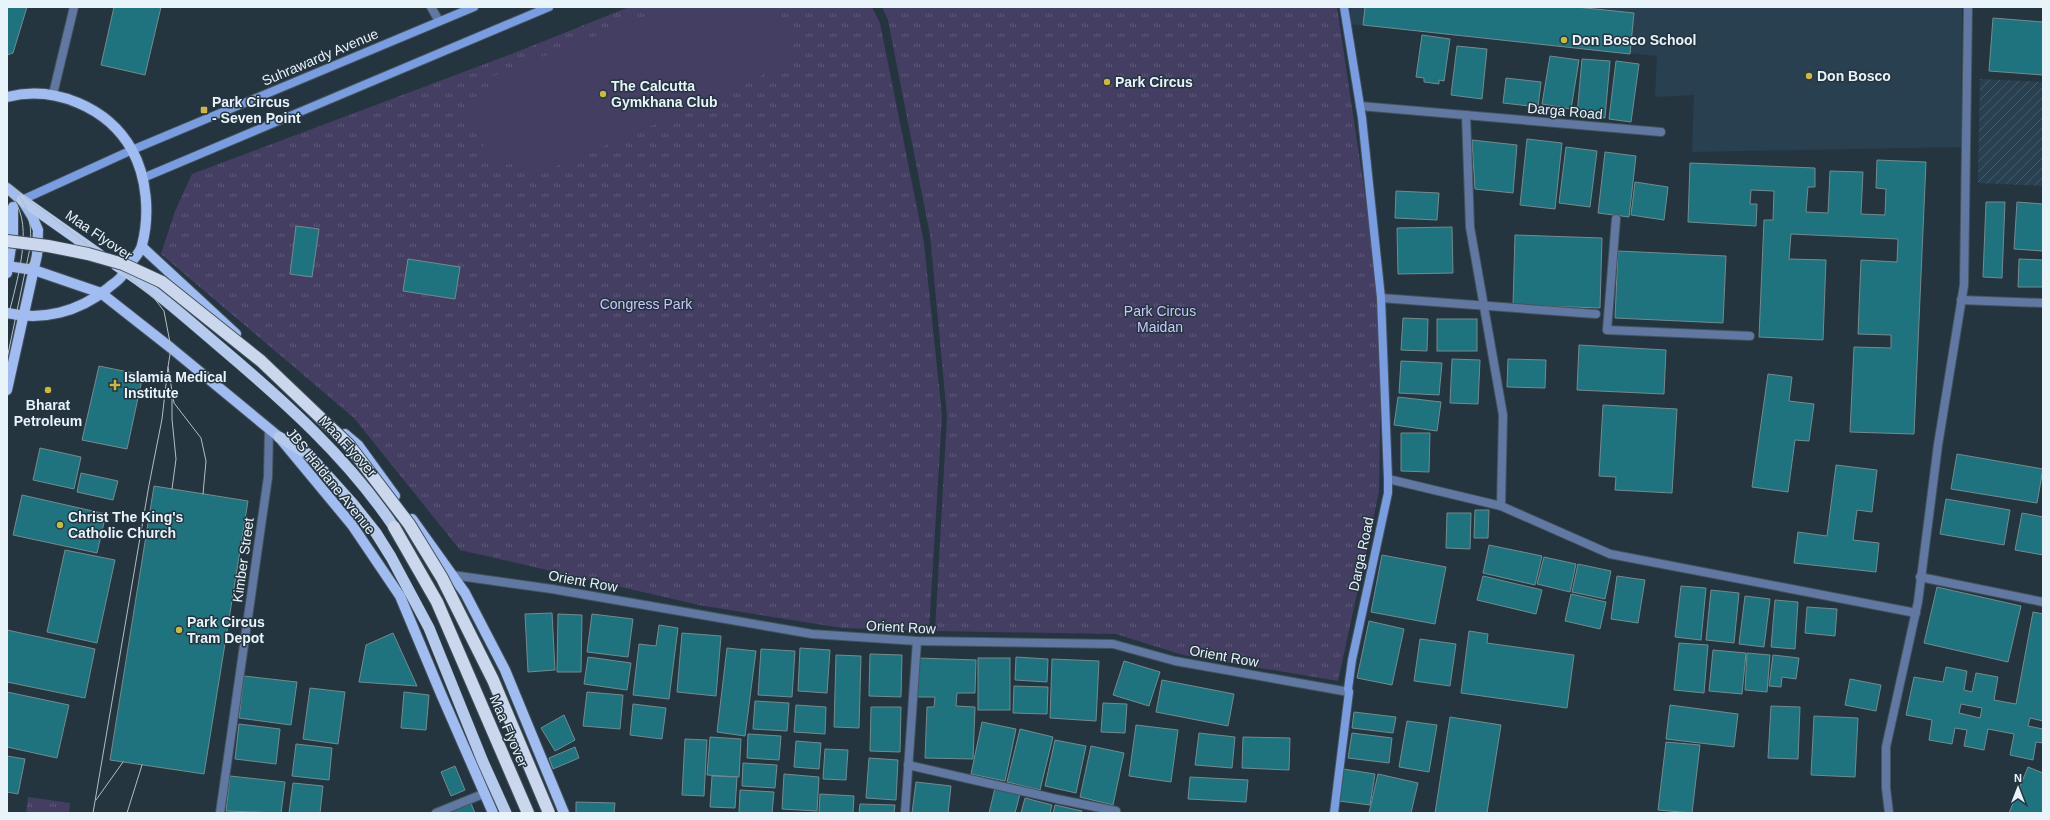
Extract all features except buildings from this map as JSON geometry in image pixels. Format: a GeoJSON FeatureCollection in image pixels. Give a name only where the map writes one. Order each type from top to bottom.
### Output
{"type":"FeatureCollection","features":[{"type":"Feature","properties":{"kind":"highway","name":"Maa Flyover"},"geometry":{"type":"LineString","coordinates":[[22,200],[86,247],[124,270],[170,304],[299,416],[346,464],[376,500],[394,527],[437,602],[528,813]]}},
{"type":"Feature","properties":{"kind":"highway"},"geometry":{"type":"LineString","coordinates":[[7,241],[48,246],[88,254],[123,264],[162,282],[261,361],[348,444],[409,524],[442,578],[493,680],[549,813]]}},
{"type":"Feature","properties":{"kind":"highway"},"geometry":{"type":"LineString","coordinates":[[279,437],[308,454],[353,504],[376,533],[413,596],[429,628],[483,762],[506,813]]}},
{"type":"Feature","properties":{"kind":"main road","name":"Suhrawardy Avenue"},"geometry":{"type":"LineString","coordinates":[[22,200],[132,150],[474,7]]}},
{"type":"Feature","properties":{"kind":"main road"},"geometry":{"type":"LineString","coordinates":[[143,178],[549,7]]}},
{"type":"Feature","properties":{"kind":"main road","name":"Darga Road"},"geometry":{"type":"LineString","coordinates":[[1334,813],[1352,660],[1388,493],[1381,298],[1360,106],[1344,7]]}},
{"type":"Feature","properties":{"kind":"main road"},"geometry":{"type":"LineString","coordinates":[[7,97],[22,93],[53,94],[85,105],[111,124],[132,150],[143,178],[146,211],[142,247],[124,270],[121,277],[89,302],[69,311],[46,316],[24,316],[7,313]]}},
{"type":"Feature","properties":{"kind":"main road"},"geometry":{"type":"LineString","coordinates":[[7,188],[22,200],[32,216],[38,230],[37,255],[7,390]]}},
{"type":"Feature","properties":{"kind":"main road"},"geometry":{"type":"LineString","coordinates":[[8,268],[9,207],[22,200]]}},
{"type":"Feature","properties":{"kind":"main road","name":"Maa Flyover"},"geometry":{"type":"LineString","coordinates":[[142,247],[316,410],[358,445],[465,593],[505,670],[564,813]]}},
{"type":"Feature","properties":{"kind":"main road","name":"JBS Haldane Avenue"},"geometry":{"type":"LineString","coordinates":[[8,268],[34,270],[101,293],[171,348],[279,437],[352,525],[400,596],[483,794],[493,813]]}},
{"type":"Feature","properties":{"kind":"street"},"geometry":{"type":"LineString","coordinates":[[53,94],[74,7]]}},
{"type":"Feature","properties":{"kind":"street"},"geometry":{"type":"LineString","coordinates":[[431,7],[439,21]]}},
{"type":"Feature","properties":{"kind":"street"},"geometry":{"type":"LineString","coordinates":[[1889,813],[1886,788],[1886,747],[1916,613],[1938,445],[1964,277],[1968,7]]}},
{"type":"Feature","properties":{"kind":"street","name":"Darga Road"},"geometry":{"type":"LineString","coordinates":[[1360,106],[1661,132]]}},
{"type":"Feature","properties":{"kind":"street"},"geometry":{"type":"LineString","coordinates":[[1466,115],[1470,227],[1503,415],[1501,506]]}},
{"type":"Feature","properties":{"kind":"street"},"geometry":{"type":"LineString","coordinates":[[1616,219],[1608,330],[1750,336]]}},
{"type":"Feature","properties":{"kind":"street"},"geometry":{"type":"LineString","coordinates":[[1381,298],[1596,314]]}},
{"type":"Feature","properties":{"kind":"street"},"geometry":{"type":"LineString","coordinates":[[1961,300],[2043,303]]}},
{"type":"Feature","properties":{"kind":"street","name":"Kimber Street"},"geometry":{"type":"LineString","coordinates":[[220,813],[268,477],[269,429]]}},
{"type":"Feature","properties":{"kind":"street"},"geometry":{"type":"LineString","coordinates":[[1388,479],[1501,506],[1610,554],[1916,613]]}},
{"type":"Feature","properties":{"kind":"street","name":"Orient Row"},"geometry":{"type":"LineString","coordinates":[[452,575],[517,583],[812,634],[917,641],[1113,644],[1175,661],[1349,692]]}},
{"type":"Feature","properties":{"kind":"street"},"geometry":{"type":"LineString","coordinates":[[1920,577],[2043,602]]}},
{"type":"Feature","properties":{"kind":"street"},"geometry":{"type":"LineString","coordinates":[[905,813],[917,641]]}},
{"type":"Feature","properties":{"kind":"street"},"geometry":{"type":"LineString","coordinates":[[908,765],[1116,811]]}},
{"type":"Feature","properties":{"kind":"street"},"geometry":{"type":"LineString","coordinates":[[436,813],[483,794]]}},
{"type":"Feature","properties":{"kind":"shaded area","name":"Don Bosco"},"geometry":{"type":"Polygon","coordinates":[[[1351,7],[1962,7],[1961,147],[1692,152],[1694,95],[1655,97],[1657,56],[1349,24],[1351,7]]]}},
{"type":"Feature","properties":{"kind":"shaded area"},"geometry":{"type":"Polygon","coordinates":[[[1980,79],[2043,82],[2043,186],[1978,183],[1980,79]]]}},
{"type":"Feature","properties":{"kind":"green space","name":"Congress Park"},"geometry":{"type":"Polygon","coordinates":[[[629,7],[872,7],[880,23],[924,243],[942,415],[929,631],[842,628],[699,605],[460,550],[354,418],[161,254],[175,211],[192,174],[519,51],[629,7]]]}},
{"type":"Feature","properties":{"kind":"green space","name":"The Calcutta Gymkhana Club"},"geometry":{"type":"Polygon","coordinates":[[[671,7],[776,7],[793,40],[793,60],[713,99],[536,175],[531,166],[519,171],[515,162],[495,168],[463,102],[496,90],[493,76],[671,7]]]}},
{"type":"Feature","properties":{"kind":"green space","name":"Park Circus Maidan"},"geometry":{"type":"Polygon","coordinates":[[[882,7],[1337,7],[1382,309],[1379,492],[1338,681],[1183,655],[1116,634],[935,631],[947,416],[930,235],[888,20],[882,7]]]}},
{"type":"Feature","properties":{"kind":"green space"},"geometry":{"type":"Polygon","coordinates":[[[28,797],[70,803],[69,813],[26,813],[28,797]]]}},
{"type":"Feature","properties":{"kind":"tram line"},"geometry":{"type":"LineString","coordinates":[[7,183],[123,272],[154,298],[164,311],[171,348],[168,367],[174,403],[201,438],[206,461],[203,494]]}},
{"type":"Feature","properties":{"kind":"tram line"},"geometry":{"type":"LineString","coordinates":[[7,193],[17,205],[23,231],[21,263],[7,322]]}},
{"type":"Feature","properties":{"kind":"tram line"},"geometry":{"type":"LineString","coordinates":[[7,359],[31,241],[29,219],[25,205],[17,193]]}},
{"type":"Feature","properties":{"kind":"tram line"},"geometry":{"type":"LineString","coordinates":[[26,267],[39,254],[54,247],[69,244],[88,247]]}},
{"type":"Feature","properties":{"kind":"tram line"},"geometry":{"type":"LineString","coordinates":[[93,813],[149,485],[162,419],[168,367]]}},
{"type":"Feature","properties":{"kind":"tram line"},"geometry":{"type":"LineString","coordinates":[[172,399],[172,419],[176,459],[172,489]]}},
{"type":"Feature","properties":{"kind":"tram line"},"geometry":{"type":"LineString","coordinates":[[96,800],[123,762]]}},
{"type":"Feature","properties":{"kind":"tram line"},"geometry":{"type":"LineString","coordinates":[[127,813],[142,765]]}},
{"type":"Feature","properties":{"kind":"place","name":"Don Bosco School"},"geometry":{"type":"Point","coordinates":[1564,40]}},
{"type":"Feature","properties":{"kind":"place","name":"Don Bosco"},"geometry":{"type":"Point","coordinates":[1809,76]}},
{"type":"Feature","properties":{"kind":"place","name":"Park Circus"},"geometry":{"type":"Point","coordinates":[1107,82]}},
{"type":"Feature","properties":{"kind":"place","name":"The Calcutta Gymkhana Club"},"geometry":{"type":"Point","coordinates":[603,94]}},
{"type":"Feature","properties":{"kind":"place","name":"Park Circus - Seven Point"},"geometry":{"type":"Point","coordinates":[204,110]}},
{"type":"Feature","properties":{"kind":"place","name":"Islamia Medical Institute"},"geometry":{"type":"Point","coordinates":[115,385]}},
{"type":"Feature","properties":{"kind":"place","name":"Bharat Petroleum"},"geometry":{"type":"Point","coordinates":[48,390]}},
{"type":"Feature","properties":{"kind":"place","name":"Christ The King's Catholic Church"},"geometry":{"type":"Point","coordinates":[60,525]}},
{"type":"Feature","properties":{"kind":"place","name":"Park Circus Tram Depot"},"geometry":{"type":"Point","coordinates":[179,630]}}]}
